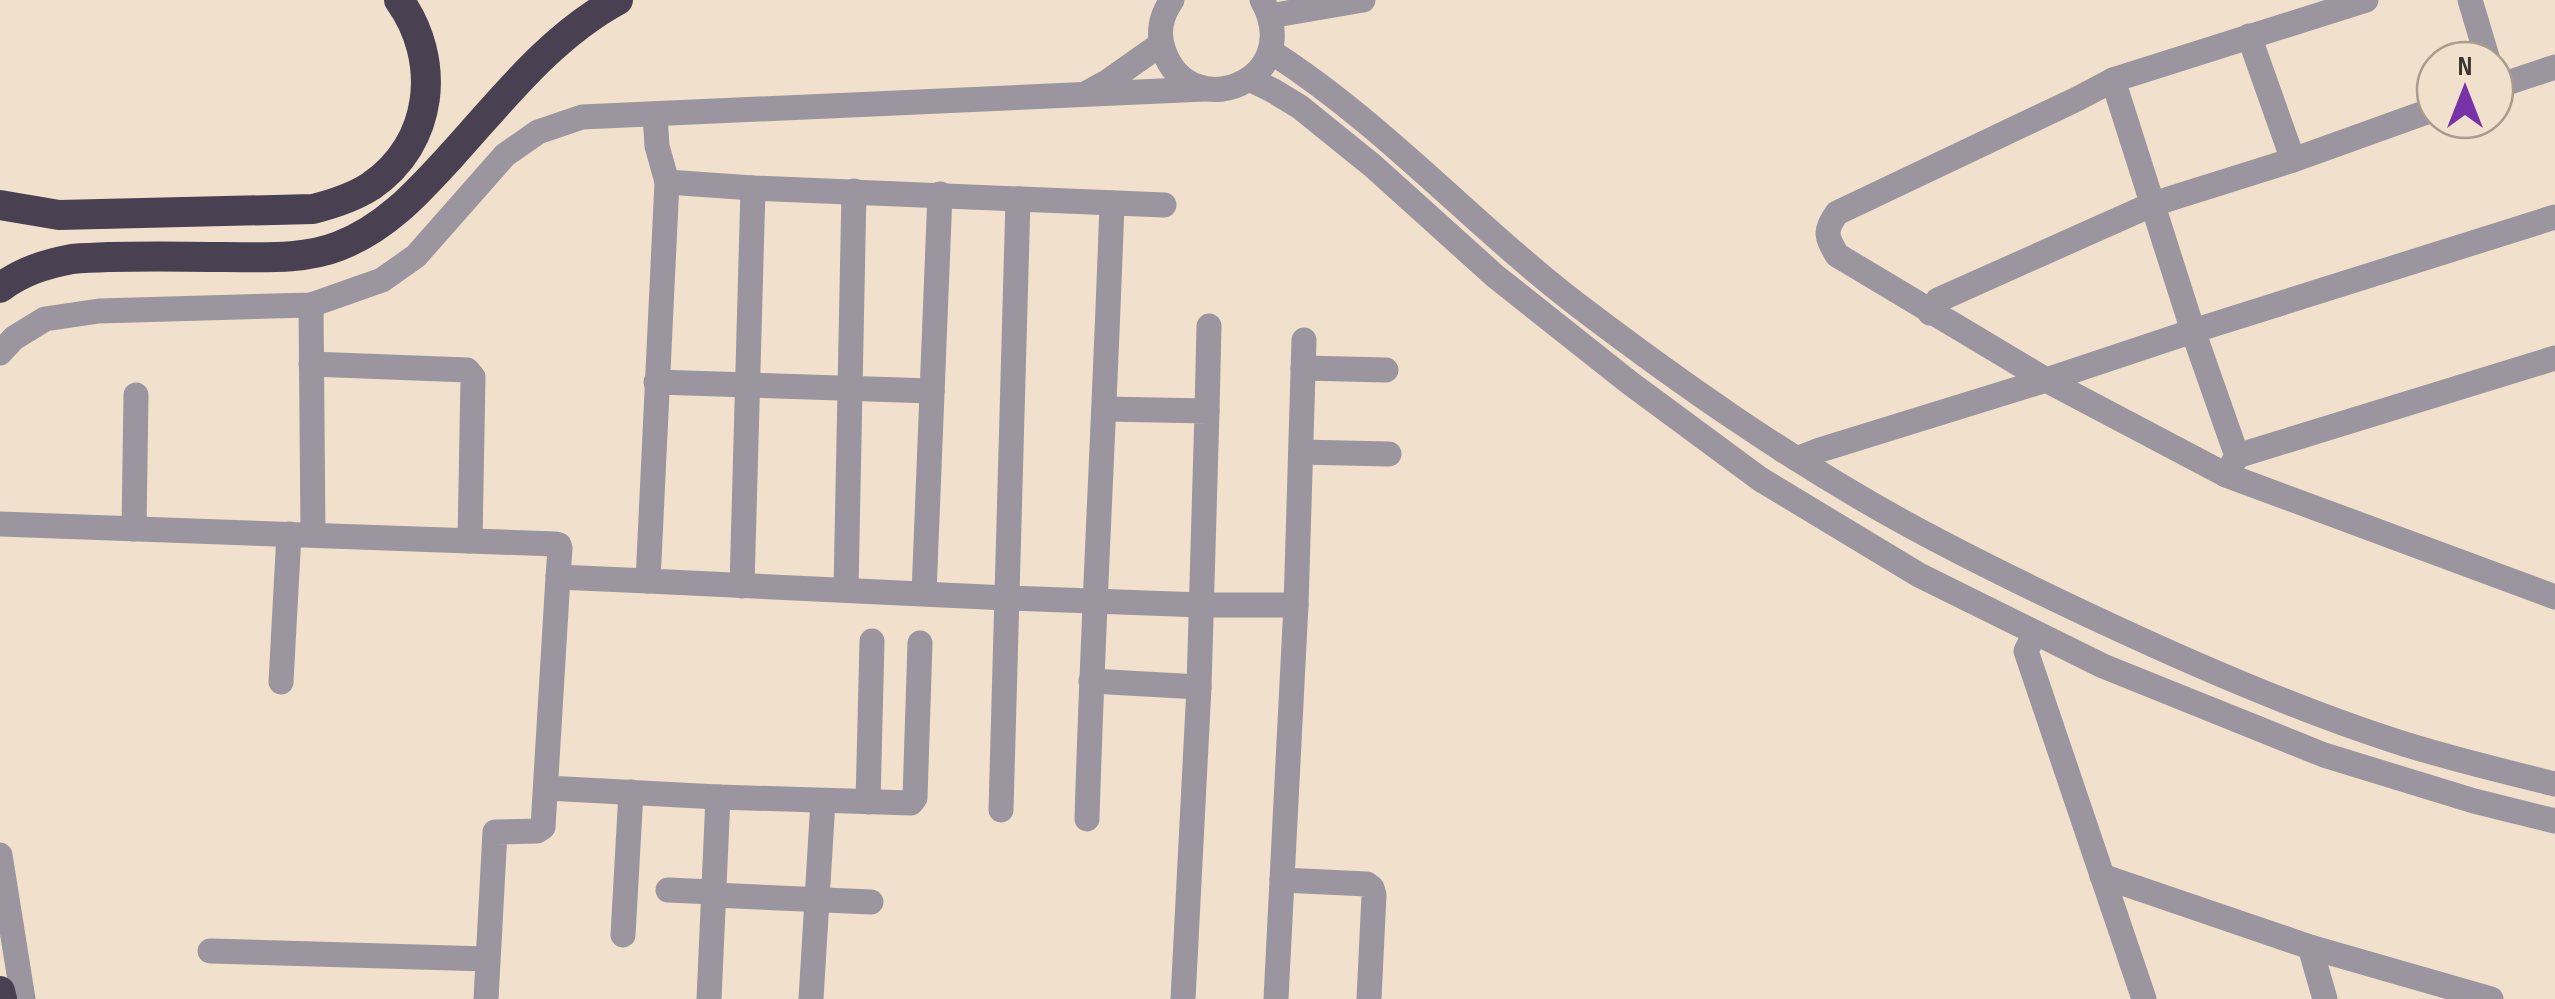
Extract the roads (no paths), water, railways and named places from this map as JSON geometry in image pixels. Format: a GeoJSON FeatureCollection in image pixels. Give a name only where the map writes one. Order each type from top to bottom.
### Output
{"type":"FeatureCollection","features":[{"type":"Feature","properties":{"kind":"highway"},"geometry":{"type":"LineString","coordinates":[[0,204],[59,216],[314,209],[335,204],[371,186],[412,141],[426,100],[426,65],[416,28],[399,0]]}},
{"type":"Feature","properties":{"kind":"highway"},"geometry":{"type":"LineString","coordinates":[[0,288],[45,264],[72,259],[257,257],[310,254],[338,247],[391,218],[545,52],[618,0]]}},
{"type":"Feature","properties":{"kind":"highway"},"geometry":{"type":"LineString","coordinates":[[0,991],[2,999]]}},
{"type":"Feature","properties":{"kind":"street"},"geometry":{"type":"LineString","coordinates":[[1172,0],[1162,18],[1161,44],[1166,60],[1189,83],[1205,88]]}},
{"type":"Feature","properties":{"kind":"street"},"geometry":{"type":"LineString","coordinates":[[0,353],[14,338],[45,319],[99,310],[312,306],[382,280],[416,256],[505,155],[538,132],[582,117],[1233,87],[1249,80],[1270,52],[1273,28],[1266,8],[1363,0]]}},
{"type":"Feature","properties":{"kind":"street"},"geometry":{"type":"LineString","coordinates":[[2366,0],[2113,80],[1837,213],[1828,226],[1828,239],[1836,255],[2046,380],[2232,466],[2555,597]]}},
{"type":"Feature","properties":{"kind":"street"},"geometry":{"type":"LineString","coordinates":[[2470,0],[2482,40]]}},
{"type":"Feature","properties":{"kind":"street"},"geometry":{"type":"LineString","coordinates":[[2249,36],[2294,160]]}},
{"type":"Feature","properties":{"kind":"street"},"geometry":{"type":"LineString","coordinates":[[1083,95],[1161,44]]}},
{"type":"Feature","properties":{"kind":"street"},"geometry":{"type":"LineString","coordinates":[[1270,52],[1326,90],[1576,304],[1700,396],[1904,523],[2037,591],[2184,658],[2395,741],[2555,784]]}},
{"type":"Feature","properties":{"kind":"street"},"geometry":{"type":"LineString","coordinates":[[2515,80],[2555,68]]}},
{"type":"Feature","properties":{"kind":"street"},"geometry":{"type":"LineString","coordinates":[[1249,80],[1300,108],[1373,166],[1495,276],[1630,383],[1760,479],[1919,575],[2102,666],[2324,755],[2474,801],[2555,820]]}},
{"type":"Feature","properties":{"kind":"street"},"geometry":{"type":"LineString","coordinates":[[2113,80],[2232,466]]}},
{"type":"Feature","properties":{"kind":"street"},"geometry":{"type":"LineString","coordinates":[[648,580],[666,182],[657,146],[655,114]]}},
{"type":"Feature","properties":{"kind":"street"},"geometry":{"type":"LineString","coordinates":[[1930,312],[1938,300],[2153,204],[2294,160],[2415,116]]}},
{"type":"Feature","properties":{"kind":"street"},"geometry":{"type":"LineString","coordinates":[[666,182],[1164,205]]}},
{"type":"Feature","properties":{"kind":"street"},"geometry":{"type":"LineString","coordinates":[[742,586],[753,188]]}},
{"type":"Feature","properties":{"kind":"street"},"geometry":{"type":"LineString","coordinates":[[846,589],[854,191]]}},
{"type":"Feature","properties":{"kind":"street"},"geometry":{"type":"LineString","coordinates":[[924,593],[940,194]]}},
{"type":"Feature","properties":{"kind":"street"},"geometry":{"type":"LineString","coordinates":[[1001,810],[1018,198]]}},
{"type":"Feature","properties":{"kind":"street"},"geometry":{"type":"LineString","coordinates":[[1087,820],[1112,203]]}},
{"type":"Feature","properties":{"kind":"street"},"geometry":{"type":"LineString","coordinates":[[1797,459],[2555,217]]}},
{"type":"Feature","properties":{"kind":"street"},"geometry":{"type":"LineString","coordinates":[[281,682],[301,534],[312,306]]}},
{"type":"Feature","properties":{"kind":"street"},"geometry":{"type":"LineString","coordinates":[[1183,999],[1199,687],[1209,326]]}},
{"type":"Feature","properties":{"kind":"street"},"geometry":{"type":"LineString","coordinates":[[1276,999],[1296,606],[1304,340]]}},
{"type":"Feature","properties":{"kind":"street"},"geometry":{"type":"LineString","coordinates":[[2232,466],[2555,358]]}},
{"type":"Feature","properties":{"kind":"street"},"geometry":{"type":"LineString","coordinates":[[312,364],[470,373],[470,541]]}},
{"type":"Feature","properties":{"kind":"street"},"geometry":{"type":"LineString","coordinates":[[1303,368],[1386,370]]}},
{"type":"Feature","properties":{"kind":"street"},"geometry":{"type":"LineString","coordinates":[[656,382],[932,390]]}},
{"type":"Feature","properties":{"kind":"street"},"geometry":{"type":"LineString","coordinates":[[134,529],[136,395]]}},
{"type":"Feature","properties":{"kind":"street"},"geometry":{"type":"LineString","coordinates":[[1105,410],[1207,411]]}},
{"type":"Feature","properties":{"kind":"street"},"geometry":{"type":"LineString","coordinates":[[1301,452],[1389,454]]}},
{"type":"Feature","properties":{"kind":"street"},"geometry":{"type":"LineString","coordinates":[[0,524],[559,545],[541,830],[495,832],[486,999],[497,999]]}},
{"type":"Feature","properties":{"kind":"street"},"geometry":{"type":"LineString","coordinates":[[558,578],[1296,606]]}},
{"type":"Feature","properties":{"kind":"street"},"geometry":{"type":"LineString","coordinates":[[2034,633],[2026,651],[2144,999]]}},
{"type":"Feature","properties":{"kind":"street"},"geometry":{"type":"LineString","coordinates":[[868,802],[872,640]]}},
{"type":"Feature","properties":{"kind":"street"},"geometry":{"type":"LineString","coordinates":[[546,788],[718,798],[912,802],[920,643]]}},
{"type":"Feature","properties":{"kind":"street"},"geometry":{"type":"LineString","coordinates":[[2170,692],[2184,658]]}},
{"type":"Feature","properties":{"kind":"street"},"geometry":{"type":"LineString","coordinates":[[1091,681],[1199,687]]}},
{"type":"Feature","properties":{"kind":"street"},"geometry":{"type":"LineString","coordinates":[[623,935],[631,792]]}},
{"type":"Feature","properties":{"kind":"street"},"geometry":{"type":"LineString","coordinates":[[710,999],[718,798]]}},
{"type":"Feature","properties":{"kind":"street"},"geometry":{"type":"LineString","coordinates":[[812,999],[822,800]]}},
{"type":"Feature","properties":{"kind":"street"},"geometry":{"type":"LineString","coordinates":[[0,855],[23,999]]}},
{"type":"Feature","properties":{"kind":"street"},"geometry":{"type":"LineString","coordinates":[[2102,876],[2310,947],[2491,999]]}},
{"type":"Feature","properties":{"kind":"street"},"geometry":{"type":"LineString","coordinates":[[1282,880],[1367,884],[1372,888],[1369,999]]}},
{"type":"Feature","properties":{"kind":"street"},"geometry":{"type":"LineString","coordinates":[[668,890],[871,902]]}},
{"type":"Feature","properties":{"kind":"street"},"geometry":{"type":"LineString","coordinates":[[2310,947],[2325,999]]}},
{"type":"Feature","properties":{"kind":"street"},"geometry":{"type":"LineString","coordinates":[[210,951],[487,959]]}}]}
